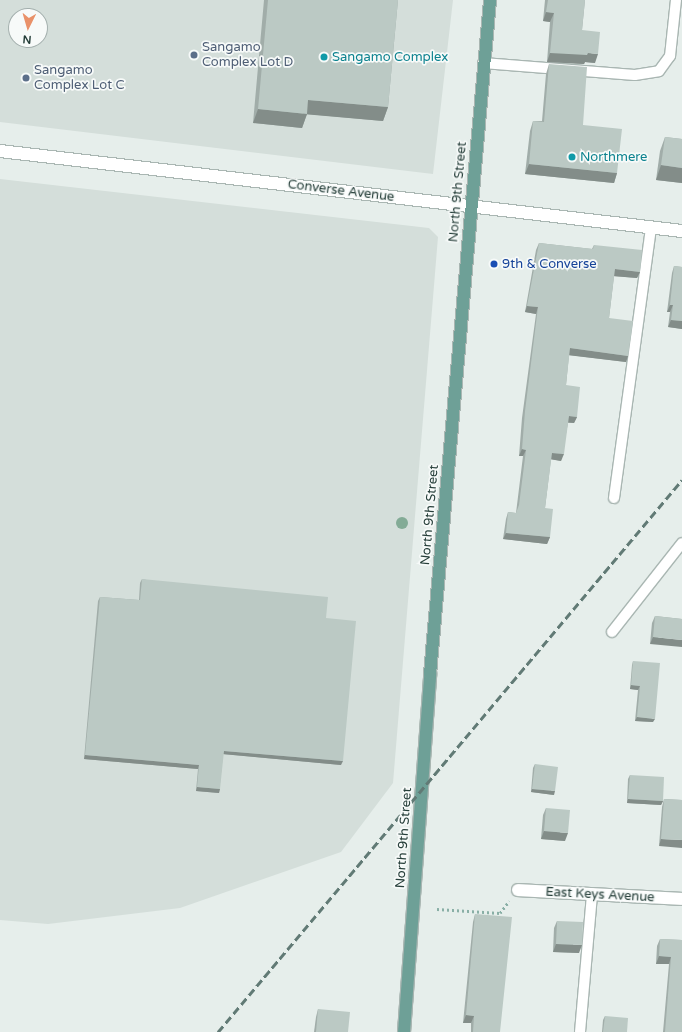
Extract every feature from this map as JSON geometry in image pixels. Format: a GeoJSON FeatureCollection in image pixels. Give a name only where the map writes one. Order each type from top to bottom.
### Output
{"type":"FeatureCollection","features":[{"type":"Feature","properties":{"kind":"main road","name":"North 9th Street"},"geometry":{"type":"LineString","coordinates":[[404,1032],[430,674],[470,207],[490,0]]}},
{"type":"Feature","properties":{"kind":"street","name":"Converse Avenue"},"geometry":{"type":"LineString","coordinates":[[0,151],[682,231]]}},
{"type":"Feature","properties":{"kind":"street","name":"East Keys Avenue"},"geometry":{"type":"LineString","coordinates":[[518,890],[682,899]]}},
{"type":"Feature","properties":{"kind":"lane"},"geometry":{"type":"LineString","coordinates":[[484,62],[635,75],[659,71],[670,56],[676,0]]}},
{"type":"Feature","properties":{"kind":"lane"},"geometry":{"type":"LineString","coordinates":[[614,498],[651,228]]}},
{"type":"Feature","properties":{"kind":"lane"},"geometry":{"type":"LineString","coordinates":[[612,632],[682,543]]}},
{"type":"Feature","properties":{"kind":"lane"},"geometry":{"type":"LineString","coordinates":[[580,1032],[592,894]]}},
{"type":"Feature","properties":{"kind":"path"},"geometry":{"type":"LineString","coordinates":[[437,909],[500,913],[518,890]]}},
{"type":"Feature","properties":{"kind":"shaded area"},"geometry":{"type":"Polygon","coordinates":[[[0,0],[453,0],[433,174],[0,122],[0,0]]]}},
{"type":"Feature","properties":{"kind":"shaded area"},"geometry":{"type":"Polygon","coordinates":[[[0,179],[429,228],[438,237],[393,783],[341,852],[180,908],[48,924],[0,920],[0,179]]]}},
{"type":"Feature","properties":{"kind":"building","name":"Sangamo Complex"},"geometry":{"type":"Polygon","coordinates":[[[268,0],[398,0],[388,107],[308,100],[307,114],[258,109],[268,0]]]}},
{"type":"Feature","properties":{"kind":"building"},"geometry":{"type":"Polygon","coordinates":[[[548,0],[585,0],[582,30],[600,32],[598,54],[588,53],[587,55],[550,53],[554,13],[546,12],[548,0]]]}},
{"type":"Feature","properties":{"kind":"building"},"geometry":{"type":"Polygon","coordinates":[[[549,64],[587,67],[583,125],[622,129],[617,173],[529,164],[533,121],[544,122],[549,64]]]}},
{"type":"Feature","properties":{"kind":"building"},"geometry":{"type":"Polygon","coordinates":[[[665,137],[682,139],[682,168],[661,165],[665,137]]]}},
{"type":"Feature","properties":{"kind":"building"},"geometry":{"type":"Polygon","coordinates":[[[539,243],[593,249],[594,245],[642,250],[640,272],[615,269],[609,318],[633,321],[628,356],[570,348],[566,385],[580,387],[577,417],[569,416],[564,454],[552,453],[545,508],[553,509],[550,537],[506,533],[508,512],[516,513],[519,505],[526,450],[522,449],[525,411],[538,307],[527,306],[539,243]]]}},
{"type":"Feature","properties":{"kind":"building"},"geometry":{"type":"Polygon","coordinates":[[[674,266],[682,267],[682,321],[671,320],[673,305],[670,305],[674,266]]]}},
{"type":"Feature","properties":{"kind":"building"},"geometry":{"type":"Polygon","coordinates":[[[142,579],[328,597],[326,618],[356,621],[343,761],[224,751],[220,789],[197,787],[199,765],[85,755],[100,597],[140,600],[142,579]]]}},
{"type":"Feature","properties":{"kind":"building"},"geometry":{"type":"Polygon","coordinates":[[[655,616],[682,619],[682,640],[653,637],[655,616]]]}},
{"type":"Feature","properties":{"kind":"building"},"geometry":{"type":"Polygon","coordinates":[[[633,661],[660,663],[655,719],[637,717],[640,686],[631,685],[633,661]]]}},
{"type":"Feature","properties":{"kind":"building"},"geometry":{"type":"Polygon","coordinates":[[[535,764],[558,767],[555,791],[532,789],[535,764]]]}},
{"type":"Feature","properties":{"kind":"building"},"geometry":{"type":"Polygon","coordinates":[[[630,775],[664,777],[663,801],[628,799],[630,775]]]}},
{"type":"Feature","properties":{"kind":"building"},"geometry":{"type":"Polygon","coordinates":[[[664,799],[682,800],[682,840],[661,839],[664,799]]]}},
{"type":"Feature","properties":{"kind":"building"},"geometry":{"type":"Polygon","coordinates":[[[546,808],[570,810],[568,833],[544,831],[546,808]]]}},
{"type":"Feature","properties":{"kind":"building"},"geometry":{"type":"Polygon","coordinates":[[[475,914],[512,917],[500,1032],[473,1032],[474,1016],[466,1015],[475,914]]]}},
{"type":"Feature","properties":{"kind":"building"},"geometry":{"type":"Polygon","coordinates":[[[557,921],[583,922],[582,945],[556,944],[557,921]]]}},
{"type":"Feature","properties":{"kind":"building"},"geometry":{"type":"Polygon","coordinates":[[[660,939],[682,940],[682,1032],[665,1032],[671,957],[659,956],[660,939]]]}},
{"type":"Feature","properties":{"kind":"building"},"geometry":{"type":"Polygon","coordinates":[[[318,1009],[350,1012],[348,1032],[316,1032],[318,1009]]]}},
{"type":"Feature","properties":{"kind":"building"},"geometry":{"type":"Polygon","coordinates":[[[605,1016],[628,1018],[627,1032],[603,1032],[605,1016]]]}},
{"type":"Feature","properties":{"kind":"railway"},"geometry":{"type":"LineString","coordinates":[[218,1032],[682,480]]}},
{"type":"Feature","properties":{"kind":"place","name":"Sangamo Complex Lot D"},"geometry":{"type":"Point","coordinates":[194,55]}},
{"type":"Feature","properties":{"kind":"place","name":"Sangamo Complex"},"geometry":{"type":"Point","coordinates":[324,57]}},
{"type":"Feature","properties":{"kind":"place","name":"Sangamo Complex Lot C"},"geometry":{"type":"Point","coordinates":[26,78]}},
{"type":"Feature","properties":{"kind":"place","name":"Northmere"},"geometry":{"type":"Point","coordinates":[572,157]}},
{"type":"Feature","properties":{"kind":"place","name":"9th & Converse"},"geometry":{"type":"Point","coordinates":[494,264]}}]}
